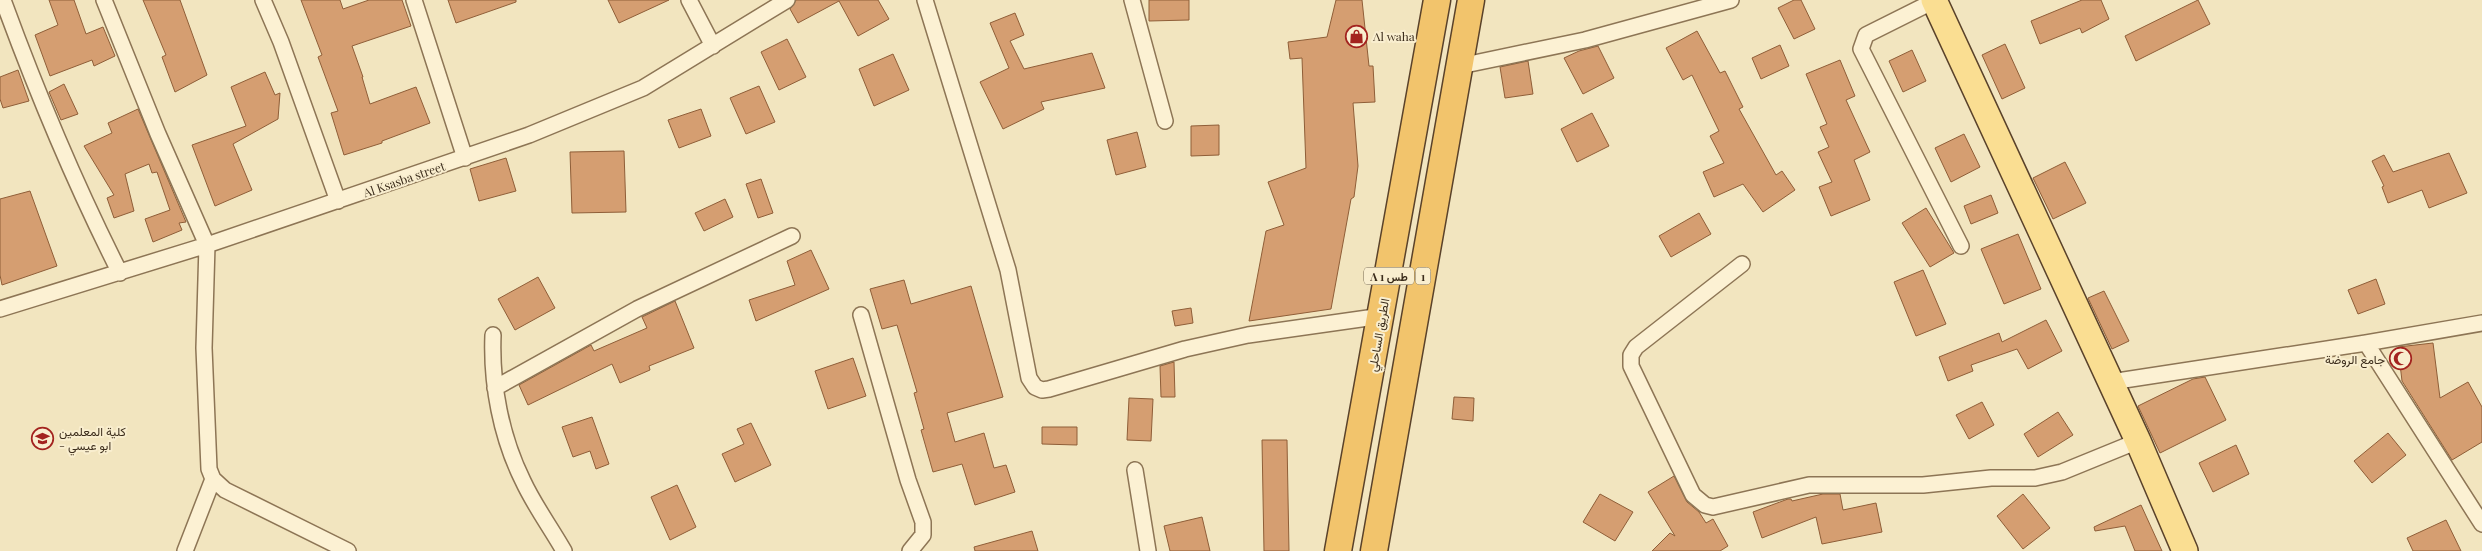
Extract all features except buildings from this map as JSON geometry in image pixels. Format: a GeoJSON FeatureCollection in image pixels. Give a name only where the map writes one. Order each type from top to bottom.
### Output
{"type":"FeatureCollection","features":[{"type":"Feature","properties":{"kind":"highway","name":"الطريق الساحلي"},"geometry":{"type":"LineString","coordinates":[[1338,551],[1382,316],[1437,0]]}},
{"type":"Feature","properties":{"kind":"highway","name":"1"},"geometry":{"type":"LineString","coordinates":[[1374,551],[1471,0]]}},
{"type":"Feature","properties":{"kind":"main road"},"geometry":{"type":"LineString","coordinates":[[1934,0],[2138,441],[2185,551]]}},
{"type":"Feature","properties":{"kind":"street"},"geometry":{"type":"LineString","coordinates":[[2,0],[32,80],[90,213],[120,273]]}},
{"type":"Feature","properties":{"kind":"street"},"geometry":{"type":"LineString","coordinates":[[104,0],[158,134],[207,245],[204,348],[209,469],[213,479],[226,490],[348,551]]}},
{"type":"Feature","properties":{"kind":"street"},"geometry":{"type":"LineString","coordinates":[[263,0],[281,42],[338,201]]}},
{"type":"Feature","properties":{"kind":"street"},"geometry":{"type":"LineString","coordinates":[[414,0],[464,158]]}},
{"type":"Feature","properties":{"kind":"street"},"geometry":{"type":"LineString","coordinates":[[689,0],[713,46]]}},
{"type":"Feature","properties":{"kind":"street","name":"Al Ksasba street"},"geometry":{"type":"LineString","coordinates":[[0,309],[207,245],[529,135],[643,88],[787,0]]}},
{"type":"Feature","properties":{"kind":"street"},"geometry":{"type":"LineString","coordinates":[[925,0],[1008,270],[1029,378],[1035,387],[1042,390],[1050,389],[1185,349],[1248,335],[1382,316]]}},
{"type":"Feature","properties":{"kind":"street"},"geometry":{"type":"LineString","coordinates":[[1132,0],[1165,121]]}},
{"type":"Feature","properties":{"kind":"street"},"geometry":{"type":"LineString","coordinates":[[1460,66],[1602,36],[1731,0]]}},
{"type":"Feature","properties":{"kind":"street"},"geometry":{"type":"LineString","coordinates":[[1934,0],[1866,35],[1861,49],[1961,246]]}},
{"type":"Feature","properties":{"kind":"street"},"geometry":{"type":"LineString","coordinates":[[495,388],[637,309],[792,236]]}},
{"type":"Feature","properties":{"kind":"street"},"geometry":{"type":"LineString","coordinates":[[1742,264],[1636,347],[1631,356],[1631,366],[1693,495],[1705,505],[1718,507],[1778,490],[1809,485],[1923,485],[1991,478],[2035,478],[2048,476],[2138,441]]}},
{"type":"Feature","properties":{"kind":"street"},"geometry":{"type":"LineString","coordinates":[[861,315],[908,480],[924,522],[922,535],[910,551]]}},
{"type":"Feature","properties":{"kind":"street"},"geometry":{"type":"LineString","coordinates":[[2111,382],[2366,343],[2482,323]]}},
{"type":"Feature","properties":{"kind":"street"},"geometry":{"type":"LineString","coordinates":[[493,336],[492,364],[495,388],[510,450],[523,482],[564,551]]}},
{"type":"Feature","properties":{"kind":"street"},"geometry":{"type":"LineString","coordinates":[[2366,343],[2398,397],[2482,524]]}},
{"type":"Feature","properties":{"kind":"street"},"geometry":{"type":"LineString","coordinates":[[1135,470],[1148,551]]}},
{"type":"Feature","properties":{"kind":"street"},"geometry":{"type":"LineString","coordinates":[[185,551],[213,479]]}},
{"type":"Feature","properties":{"kind":"place","name":"Al waha"},"geometry":{"type":"Point","coordinates":[1357,36]}},
{"type":"Feature","properties":{"kind":"place","name":"جامع الروضة"},"geometry":{"type":"Point","coordinates":[2401,359]}},
{"type":"Feature","properties":{"kind":"place","name":"كلية المعلمين - ابو عيسي"},"geometry":{"type":"Point","coordinates":[43,438]}}]}
